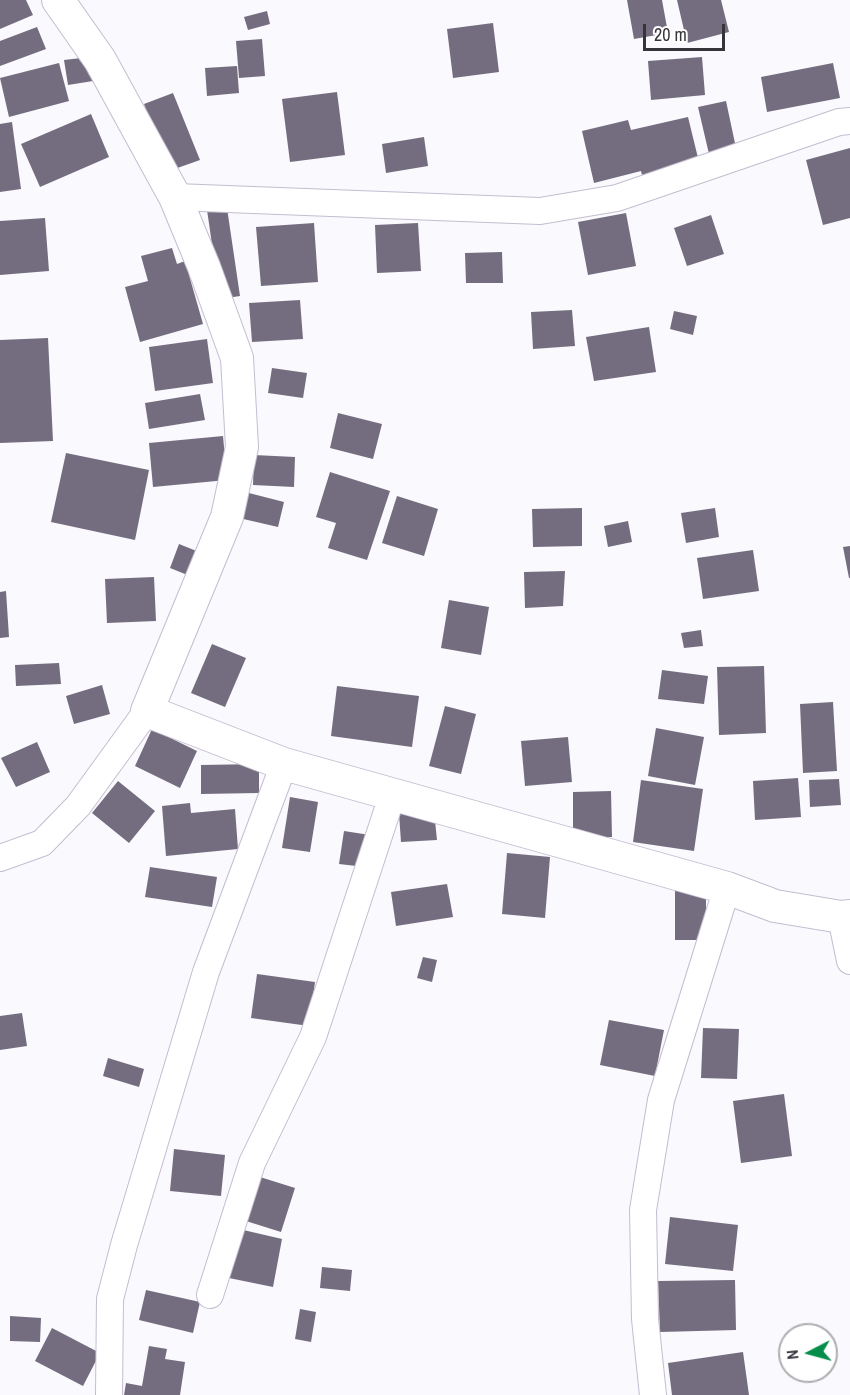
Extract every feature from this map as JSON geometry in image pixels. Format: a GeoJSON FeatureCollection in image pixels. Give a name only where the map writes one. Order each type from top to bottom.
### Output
{"type":"FeatureCollection","features":[{"type":"Feature","properties":{"kind":"street"},"geometry":{"type":"LineString","coordinates":[[0,858],[42,843],[49,836],[78,806],[147,711],[227,518],[242,447],[237,358],[204,267],[175,197],[100,60],[58,0]]}},
{"type":"Feature","properties":{"kind":"street"},"geometry":{"type":"LineString","coordinates":[[175,197],[540,211],[617,198],[839,122],[850,121]]}},
{"type":"Feature","properties":{"kind":"street"},"geometry":{"type":"LineString","coordinates":[[147,711],[284,764],[727,888],[775,906],[846,917],[850,961]]}},
{"type":"Feature","properties":{"kind":"street"},"geometry":{"type":"LineString","coordinates":[[109,1395],[110,1299],[124,1245],[206,972],[284,764]]}},
{"type":"Feature","properties":{"kind":"street"},"geometry":{"type":"LineString","coordinates":[[210,1295],[252,1163],[313,1037],[393,793]]}},
{"type":"Feature","properties":{"kind":"street"},"geometry":{"type":"LineString","coordinates":[[653,1395],[645,1319],[643,1210],[660,1100],[727,888]]}},
{"type":"Feature","properties":{"kind":"building"},"geometry":{"type":"Polygon","coordinates":[[[0,0],[26,0],[33,15],[0,29],[0,0]]]}},
{"type":"Feature","properties":{"kind":"building"},"geometry":{"type":"Polygon","coordinates":[[[627,0],[662,0],[668,33],[634,39],[627,0]]]}},
{"type":"Feature","properties":{"kind":"building"},"geometry":{"type":"Polygon","coordinates":[[[677,0],[721,0],[729,32],[687,43],[677,0]]]}},
{"type":"Feature","properties":{"kind":"building"},"geometry":{"type":"Polygon","coordinates":[[[267,11],[270,24],[248,30],[244,17],[267,11]]]}},
{"type":"Feature","properties":{"kind":"building"},"geometry":{"type":"Polygon","coordinates":[[[493,23],[499,72],[453,78],[447,29],[493,23]]]}},
{"type":"Feature","properties":{"kind":"building"},"geometry":{"type":"Polygon","coordinates":[[[37,27],[46,49],[0,66],[0,41],[37,27]]]}},
{"type":"Feature","properties":{"kind":"building"},"geometry":{"type":"Polygon","coordinates":[[[262,39],[265,76],[239,78],[236,41],[262,39]]]}},
{"type":"Feature","properties":{"kind":"building"},"geometry":{"type":"Polygon","coordinates":[[[90,57],[93,81],[68,85],[64,60],[90,57]]]}},
{"type":"Feature","properties":{"kind":"building"},"geometry":{"type":"Polygon","coordinates":[[[702,57],[705,95],[651,100],[648,61],[702,57]]]}},
{"type":"Feature","properties":{"kind":"building"},"geometry":{"type":"Polygon","coordinates":[[[59,63],[69,101],[9,117],[0,78],[59,63]]]}},
{"type":"Feature","properties":{"kind":"building"},"geometry":{"type":"Polygon","coordinates":[[[833,63],[840,98],[767,112],[761,77],[833,63]]]}},
{"type":"Feature","properties":{"kind":"building"},"geometry":{"type":"Polygon","coordinates":[[[237,66],[239,93],[207,96],[205,68],[237,66]]]}},
{"type":"Feature","properties":{"kind":"building"},"geometry":{"type":"Polygon","coordinates":[[[337,92],[345,155],[290,162],[282,99],[337,92]]]}},
{"type":"Feature","properties":{"kind":"building"},"geometry":{"type":"Polygon","coordinates":[[[173,93],[200,160],[169,171],[144,104],[173,93]]]}},
{"type":"Feature","properties":{"kind":"building"},"geometry":{"type":"Polygon","coordinates":[[[726,101],[736,148],[709,154],[698,107],[726,101]]]}},
{"type":"Feature","properties":{"kind":"building"},"geometry":{"type":"Polygon","coordinates":[[[91,114],[109,157],[40,187],[21,144],[91,114]]]}},
{"type":"Feature","properties":{"kind":"building"},"geometry":{"type":"Polygon","coordinates":[[[688,117],[699,162],[642,175],[641,171],[594,183],[582,131],[628,120],[631,130],[688,117]]]}},
{"type":"Feature","properties":{"kind":"building"},"geometry":{"type":"Polygon","coordinates":[[[12,122],[21,189],[0,192],[0,124],[12,122]]]}},
{"type":"Feature","properties":{"kind":"building"},"geometry":{"type":"Polygon","coordinates":[[[424,137],[428,166],[386,173],[382,144],[424,137]]]}},
{"type":"Feature","properties":{"kind":"building"},"geometry":{"type":"Polygon","coordinates":[[[850,148],[850,218],[823,225],[806,160],[850,148]]]}},
{"type":"Feature","properties":{"kind":"building"},"geometry":{"type":"Polygon","coordinates":[[[227,208],[240,296],[220,299],[207,210],[227,208]]]}},
{"type":"Feature","properties":{"kind":"building"},"geometry":{"type":"Polygon","coordinates":[[[626,213],[636,266],[588,275],[578,222],[626,213]]]}},
{"type":"Feature","properties":{"kind":"building"},"geometry":{"type":"Polygon","coordinates":[[[711,215],[724,254],[687,266],[674,228],[711,215]]]}},
{"type":"Feature","properties":{"kind":"building"},"geometry":{"type":"Polygon","coordinates":[[[45,218],[49,271],[0,275],[0,221],[45,218]]]}},
{"type":"Feature","properties":{"kind":"building"},"geometry":{"type":"Polygon","coordinates":[[[314,223],[318,282],[261,286],[256,227],[314,223]]]}},
{"type":"Feature","properties":{"kind":"building"},"geometry":{"type":"Polygon","coordinates":[[[418,223],[421,271],[377,273],[375,225],[418,223]]]}},
{"type":"Feature","properties":{"kind":"building"},"geometry":{"type":"Polygon","coordinates":[[[172,248],[177,264],[185,261],[203,324],[140,342],[125,287],[148,281],[141,256],[172,248]]]}},
{"type":"Feature","properties":{"kind":"building"},"geometry":{"type":"Polygon","coordinates":[[[502,252],[503,283],[466,283],[465,253],[502,252]]]}},
{"type":"Feature","properties":{"kind":"building"},"geometry":{"type":"Polygon","coordinates":[[[300,300],[303,339],[252,342],[249,303],[300,300]]]}},
{"type":"Feature","properties":{"kind":"building"},"geometry":{"type":"Polygon","coordinates":[[[572,310],[575,346],[533,349],[531,312],[572,310]]]}},
{"type":"Feature","properties":{"kind":"building"},"geometry":{"type":"Polygon","coordinates":[[[674,311],[697,316],[693,335],[670,329],[674,311]]]}},
{"type":"Feature","properties":{"kind":"building"},"geometry":{"type":"Polygon","coordinates":[[[649,327],[656,372],[594,381],[586,337],[649,327]]]}},
{"type":"Feature","properties":{"kind":"building"},"geometry":{"type":"Polygon","coordinates":[[[48,338],[53,441],[0,443],[0,340],[48,338]]]}},
{"type":"Feature","properties":{"kind":"building"},"geometry":{"type":"Polygon","coordinates":[[[207,339],[213,383],[155,391],[149,347],[207,339]]]}},
{"type":"Feature","properties":{"kind":"building"},"geometry":{"type":"Polygon","coordinates":[[[272,368],[307,373],[303,398],[268,393],[272,368]]]}},
{"type":"Feature","properties":{"kind":"building"},"geometry":{"type":"Polygon","coordinates":[[[200,394],[205,420],[149,429],[145,403],[200,394]]]}},
{"type":"Feature","properties":{"kind":"building"},"geometry":{"type":"Polygon","coordinates":[[[338,413],[382,424],[373,459],[330,448],[338,413]]]}},
{"type":"Feature","properties":{"kind":"building"},"geometry":{"type":"Polygon","coordinates":[[[223,436],[227,480],[153,487],[149,443],[223,436]]]}},
{"type":"Feature","properties":{"kind":"building"},"geometry":{"type":"Polygon","coordinates":[[[66,453],[149,470],[135,540],[51,522],[66,453]]]}},
{"type":"Feature","properties":{"kind":"building"},"geometry":{"type":"Polygon","coordinates":[[[254,455],[295,457],[294,487],[253,485],[254,455]]]}},
{"type":"Feature","properties":{"kind":"building"},"geometry":{"type":"Polygon","coordinates":[[[330,472],[390,491],[367,560],[328,548],[336,523],[316,517],[330,472]]]}},
{"type":"Feature","properties":{"kind":"building"},"geometry":{"type":"Polygon","coordinates":[[[245,492],[284,502],[278,527],[239,518],[245,492]]]}},
{"type":"Feature","properties":{"kind":"building"},"geometry":{"type":"Polygon","coordinates":[[[397,496],[438,509],[424,556],[382,543],[397,496]]]}},
{"type":"Feature","properties":{"kind":"building"},"geometry":{"type":"Polygon","coordinates":[[[582,508],[582,546],[533,547],[532,509],[582,508]]]}},
{"type":"Feature","properties":{"kind":"building"},"geometry":{"type":"Polygon","coordinates":[[[715,508],[719,537],[686,543],[681,513],[715,508]]]}},
{"type":"Feature","properties":{"kind":"building"},"geometry":{"type":"Polygon","coordinates":[[[628,521],[632,542],[608,547],[604,526],[628,521]]]}},
{"type":"Feature","properties":{"kind":"building"},"geometry":{"type":"Polygon","coordinates":[[[179,544],[199,552],[190,576],[170,568],[179,544]]]}},
{"type":"Feature","properties":{"kind":"building"},"geometry":{"type":"Polygon","coordinates":[[[850,546],[850,578],[849,578],[843,547],[850,546]]]}},
{"type":"Feature","properties":{"kind":"building"},"geometry":{"type":"Polygon","coordinates":[[[753,550],[759,591],[703,599],[697,558],[753,550]]]}},
{"type":"Feature","properties":{"kind":"building"},"geometry":{"type":"Polygon","coordinates":[[[565,571],[563,606],[525,608],[524,572],[565,571]]]}},
{"type":"Feature","properties":{"kind":"building"},"geometry":{"type":"Polygon","coordinates":[[[154,577],[156,621],[107,623],[105,579],[154,577]]]}},
{"type":"Feature","properties":{"kind":"building"},"geometry":{"type":"Polygon","coordinates":[[[6,591],[9,637],[0,638],[0,592],[6,591]]]}},
{"type":"Feature","properties":{"kind":"building"},"geometry":{"type":"Polygon","coordinates":[[[449,600],[489,607],[481,655],[441,648],[449,600]]]}},
{"type":"Feature","properties":{"kind":"building"},"geometry":{"type":"Polygon","coordinates":[[[701,630],[703,646],[684,648],[681,633],[701,630]]]}},
{"type":"Feature","properties":{"kind":"building"},"geometry":{"type":"Polygon","coordinates":[[[212,644],[246,658],[225,707],[191,693],[212,644]]]}},
{"type":"Feature","properties":{"kind":"building"},"geometry":{"type":"Polygon","coordinates":[[[59,663],[61,684],[16,686],[15,665],[59,663]]]}},
{"type":"Feature","properties":{"kind":"building"},"geometry":{"type":"Polygon","coordinates":[[[764,666],[766,733],[719,735],[717,667],[764,666]]]}},
{"type":"Feature","properties":{"kind":"building"},"geometry":{"type":"Polygon","coordinates":[[[662,670],[708,676],[704,704],[658,699],[662,670]]]}},
{"type":"Feature","properties":{"kind":"building"},"geometry":{"type":"Polygon","coordinates":[[[102,685],[110,714],[74,724],[66,696],[102,685]]]}},
{"type":"Feature","properties":{"kind":"building"},"geometry":{"type":"Polygon","coordinates":[[[337,686],[419,696],[412,747],[331,736],[337,686]]]}},
{"type":"Feature","properties":{"kind":"building"},"geometry":{"type":"Polygon","coordinates":[[[833,702],[837,771],[803,773],[800,704],[833,702]]]}},
{"type":"Feature","properties":{"kind":"building"},"geometry":{"type":"Polygon","coordinates":[[[445,706],[476,714],[461,774],[429,766],[445,706]]]}},
{"type":"Feature","properties":{"kind":"building"},"geometry":{"type":"Polygon","coordinates":[[[656,728],[704,737],[695,785],[648,776],[656,728]]]}},
{"type":"Feature","properties":{"kind":"building"},"geometry":{"type":"Polygon","coordinates":[[[152,729],[197,751],[180,788],[135,766],[152,729]]]}},
{"type":"Feature","properties":{"kind":"building"},"geometry":{"type":"Polygon","coordinates":[[[568,737],[572,782],[525,786],[521,741],[568,737]]]}},
{"type":"Feature","properties":{"kind":"building"},"geometry":{"type":"Polygon","coordinates":[[[37,742],[50,772],[16,787],[1,758],[37,742]]]}},
{"type":"Feature","properties":{"kind":"building"},"geometry":{"type":"Polygon","coordinates":[[[259,764],[259,793],[201,794],[201,765],[259,764]]]}},
{"type":"Feature","properties":{"kind":"building"},"geometry":{"type":"Polygon","coordinates":[[[798,778],[801,817],[755,820],[753,781],[798,778]]]}},
{"type":"Feature","properties":{"kind":"building"},"geometry":{"type":"Polygon","coordinates":[[[839,779],[841,805],[810,807],[809,780],[839,779]]]}},
{"type":"Feature","properties":{"kind":"building"},"geometry":{"type":"Polygon","coordinates":[[[641,780],[703,789],[694,851],[633,842],[641,780]]]}},
{"type":"Feature","properties":{"kind":"building"},"geometry":{"type":"Polygon","coordinates":[[[118,781],[155,811],[129,843],[92,813],[118,781]]]}},
{"type":"Feature","properties":{"kind":"building"},"geometry":{"type":"Polygon","coordinates":[[[611,791],[612,837],[573,838],[573,792],[611,791]]]}},
{"type":"Feature","properties":{"kind":"building"},"geometry":{"type":"Polygon","coordinates":[[[290,797],[318,802],[310,852],[282,848],[290,797]]]}},
{"type":"Feature","properties":{"kind":"building"},"geometry":{"type":"Polygon","coordinates":[[[190,803],[191,813],[235,809],[238,849],[166,856],[162,806],[190,803]]]}},
{"type":"Feature","properties":{"kind":"building"},"geometry":{"type":"Polygon","coordinates":[[[434,811],[437,840],[401,842],[399,814],[434,811]]]}},
{"type":"Feature","properties":{"kind":"building"},"geometry":{"type":"Polygon","coordinates":[[[344,831],[370,835],[365,867],[339,864],[344,831]]]}},
{"type":"Feature","properties":{"kind":"building"},"geometry":{"type":"Polygon","coordinates":[[[507,853],[550,857],[545,918],[502,914],[507,853]]]}},
{"type":"Feature","properties":{"kind":"building"},"geometry":{"type":"Polygon","coordinates":[[[150,867],[217,877],[212,907],[145,897],[150,867]]]}},
{"type":"Feature","properties":{"kind":"building"},"geometry":{"type":"Polygon","coordinates":[[[447,884],[453,917],[396,926],[391,892],[447,884]]]}},
{"type":"Feature","properties":{"kind":"building"},"geometry":{"type":"Polygon","coordinates":[[[675,887],[706,887],[706,940],[675,940],[675,887]]]}},
{"type":"Feature","properties":{"kind":"building"},"geometry":{"type":"Polygon","coordinates":[[[423,957],[437,960],[432,982],[417,978],[423,957]]]}},
{"type":"Feature","properties":{"kind":"building"},"geometry":{"type":"Polygon","coordinates":[[[257,974],[315,982],[309,1026],[251,1018],[257,974]]]}},
{"type":"Feature","properties":{"kind":"building"},"geometry":{"type":"Polygon","coordinates":[[[22,1013],[27,1046],[0,1050],[0,1016],[22,1013]]]}},
{"type":"Feature","properties":{"kind":"building"},"geometry":{"type":"Polygon","coordinates":[[[609,1020],[664,1030],[655,1076],[600,1065],[609,1020]]]}},
{"type":"Feature","properties":{"kind":"building"},"geometry":{"type":"Polygon","coordinates":[[[703,1028],[739,1029],[737,1079],[701,1078],[703,1028]]]}},
{"type":"Feature","properties":{"kind":"building"},"geometry":{"type":"Polygon","coordinates":[[[108,1058],[144,1069],[139,1087],[103,1076],[108,1058]]]}},
{"type":"Feature","properties":{"kind":"building"},"geometry":{"type":"Polygon","coordinates":[[[784,1094],[792,1156],[741,1163],[733,1101],[784,1094]]]}},
{"type":"Feature","properties":{"kind":"building"},"geometry":{"type":"Polygon","coordinates":[[[174,1149],[225,1155],[221,1196],[170,1191],[174,1149]]]}},
{"type":"Feature","properties":{"kind":"building"},"geometry":{"type":"Polygon","coordinates":[[[260,1177],[295,1188],[281,1232],[246,1221],[260,1177]]]}},
{"type":"Feature","properties":{"kind":"building"},"geometry":{"type":"Polygon","coordinates":[[[670,1217],[738,1225],[733,1271],[665,1264],[670,1217]]]}},
{"type":"Feature","properties":{"kind":"building"},"geometry":{"type":"Polygon","coordinates":[[[239,1229],[282,1239],[273,1287],[229,1278],[239,1229]]]}},
{"type":"Feature","properties":{"kind":"building"},"geometry":{"type":"Polygon","coordinates":[[[322,1267],[352,1270],[350,1291],[320,1288],[322,1267]]]}},
{"type":"Feature","properties":{"kind":"building"},"geometry":{"type":"Polygon","coordinates":[[[735,1280],[736,1330],[660,1332],[658,1281],[735,1280]]]}},
{"type":"Feature","properties":{"kind":"building"},"geometry":{"type":"Polygon","coordinates":[[[146,1290],[200,1302],[193,1333],[139,1320],[146,1290]]]}},
{"type":"Feature","properties":{"kind":"building"},"geometry":{"type":"Polygon","coordinates":[[[300,1309],[316,1312],[311,1342],[295,1339],[300,1309]]]}},
{"type":"Feature","properties":{"kind":"building"},"geometry":{"type":"Polygon","coordinates":[[[10,1316],[41,1318],[40,1342],[10,1341],[10,1316]]]}},
{"type":"Feature","properties":{"kind":"building"},"geometry":{"type":"Polygon","coordinates":[[[52,1328],[100,1353],[83,1386],[35,1361],[52,1328]]]}},
{"type":"Feature","properties":{"kind":"building"},"geometry":{"type":"Polygon","coordinates":[[[149,1346],[167,1349],[165,1359],[185,1362],[180,1395],[124,1395],[126,1383],[142,1386],[149,1346]]]}},
{"type":"Feature","properties":{"kind":"building"},"geometry":{"type":"Polygon","coordinates":[[[743,1352],[749,1395],[672,1395],[668,1363],[743,1352]]]}}]}
